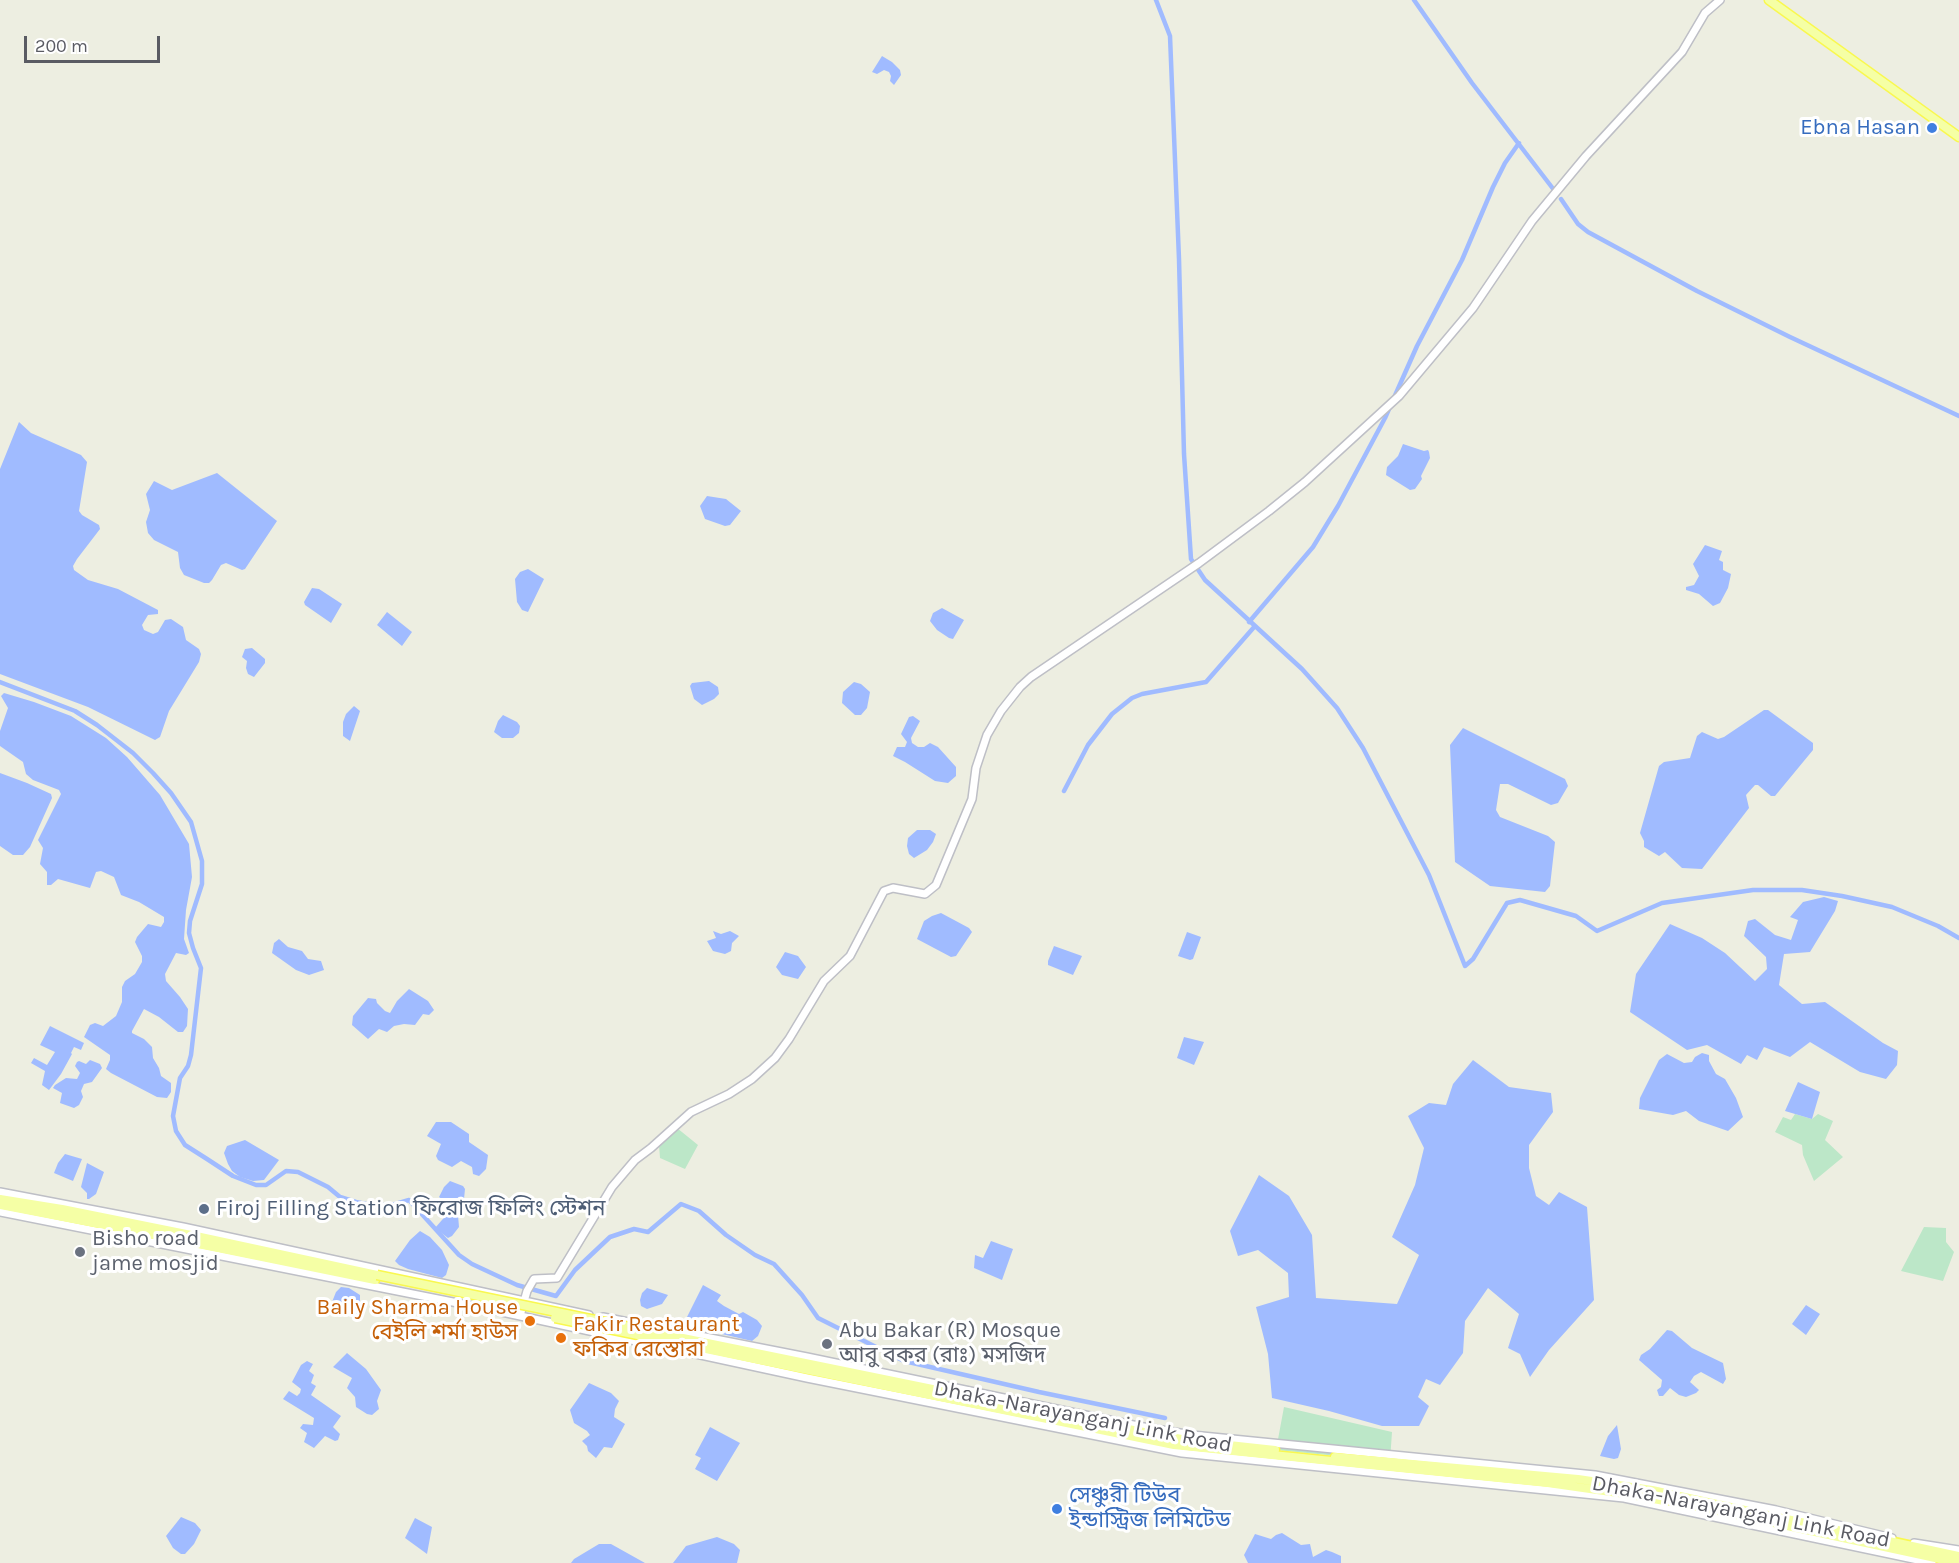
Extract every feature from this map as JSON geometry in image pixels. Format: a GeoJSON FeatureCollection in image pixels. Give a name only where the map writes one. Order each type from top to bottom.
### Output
{"type":"FeatureCollection","features":[{"type":"Feature","properties":{"kind":"main road"},"geometry":{"type":"LineString","coordinates":[[1769,0],[1959,137]]}},
{"type":"Feature","properties":{"kind":"main road","name":"Dhaka-Narayanganj Link Road"},"geometry":{"type":"LineString","coordinates":[[0,1199],[38,1203],[113,1217],[231,1247],[356,1274],[693,1344],[1183,1440],[1325,1456],[1578,1479],[1708,1501],[1958,1563]]}},
{"type":"Feature","properties":{"kind":"main road","name":"Dhaka-Narayanganj Link Road"},"geometry":{"type":"LineString","coordinates":[[0,1205],[134,1234],[231,1247]]}},
{"type":"Feature","properties":{"kind":"main road","name":"Dhaka-Narayanganj Link Road"},"geometry":{"type":"LineString","coordinates":[[1908,1550],[1959,1556]]}},
{"type":"Feature","properties":{"kind":"street"},"geometry":{"type":"LineString","coordinates":[[520,1316],[527,1291],[534,1279],[557,1278],[612,1187],[634,1160],[651,1148],[685,1116],[729,1094],[752,1079],[775,1058],[824,981],[850,956],[884,891],[893,888],[925,894],[936,885],[972,799],[976,768],[987,735],[1001,711],[1020,687],[1031,677],[1199,563],[1305,482],[1399,396],[1473,308],[1532,221],[1593,148],[1682,52],[1705,13],[1720,0]]}},
{"type":"Feature","properties":{"kind":"street"},"geometry":{"type":"LineString","coordinates":[[0,1192],[38,1203]]}},
{"type":"Feature","properties":{"kind":"street"},"geometry":{"type":"LineString","coordinates":[[0,1212],[84,1224]]}},
{"type":"Feature","properties":{"kind":"street"},"geometry":{"type":"LineString","coordinates":[[231,1247],[356,1274],[520,1316],[693,1344]]}},
{"type":"Feature","properties":{"kind":"street"},"geometry":{"type":"LineString","coordinates":[[356,1274],[524,1300],[693,1344],[1014,1420],[1182,1453],[1624,1498],[1896,1547],[1959,1550]]}},
{"type":"Feature","properties":{"kind":"street"},"geometry":{"type":"LineString","coordinates":[[1896,1547],[1932,1563]]}},
{"type":"Feature","properties":{"kind":"green space"},"geometry":{"type":"Polygon","coordinates":[[[1795,1114],[1812,1119],[1818,1114],[1833,1121],[1825,1140],[1843,1157],[1814,1181],[1803,1155],[1802,1145],[1775,1132],[1783,1117],[1791,1120],[1795,1114]]]}},
{"type":"Feature","properties":{"kind":"green space"},"geometry":{"type":"Polygon","coordinates":[[[677,1128],[698,1145],[685,1169],[660,1158],[659,1145],[677,1128]]]}},
{"type":"Feature","properties":{"kind":"green space"},"geometry":{"type":"Polygon","coordinates":[[[1924,1227],[1946,1228],[1946,1242],[1954,1252],[1943,1281],[1901,1271],[1924,1227]]]}},
{"type":"Feature","properties":{"kind":"green space"},"geometry":{"type":"Polygon","coordinates":[[[1284,1407],[1392,1432],[1390,1461],[1276,1450],[1284,1407]]]}},
{"type":"Feature","properties":{"kind":"water"},"geometry":{"type":"Polygon","coordinates":[[[882,56],[900,70],[901,75],[894,85],[890,81],[889,72],[884,70],[877,74],[872,72],[882,56]]]}},
{"type":"Feature","properties":{"kind":"water"},"geometry":{"type":"Polygon","coordinates":[[[19,422],[31,433],[81,455],[87,462],[79,511],[99,525],[100,529],[77,559],[73,566],[74,570],[88,580],[118,589],[158,610],[158,614],[148,615],[142,625],[144,630],[153,634],[158,632],[165,620],[171,619],[183,627],[186,640],[199,649],[201,654],[199,662],[169,711],[160,737],[155,740],[88,707],[0,674],[0,469],[19,422]]]}},
{"type":"Feature","properties":{"kind":"water"},"geometry":{"type":"Polygon","coordinates":[[[1403,444],[1429,452],[1430,458],[1421,476],[1422,479],[1415,489],[1410,490],[1386,475],[1387,467],[1398,456],[1403,444]]]}},
{"type":"Feature","properties":{"kind":"water"},"geometry":{"type":"Polygon","coordinates":[[[217,473],[277,521],[245,569],[242,570],[226,563],[221,565],[209,583],[204,583],[184,575],[180,568],[178,552],[154,540],[148,533],[146,522],[150,510],[146,494],[154,481],[172,490],[217,473]]]}},
{"type":"Feature","properties":{"kind":"water"},"geometry":{"type":"Polygon","coordinates":[[[707,496],[726,499],[741,511],[730,525],[725,526],[705,519],[700,506],[707,496]]]}},
{"type":"Feature","properties":{"kind":"water"},"geometry":{"type":"Polygon","coordinates":[[[1705,545],[1722,551],[1719,560],[1723,562],[1723,570],[1731,574],[1728,588],[1720,603],[1713,606],[1699,594],[1686,590],[1686,587],[1694,585],[1699,576],[1693,564],[1705,545]]]}},
{"type":"Feature","properties":{"kind":"water"},"geometry":{"type":"Polygon","coordinates":[[[528,569],[544,579],[528,612],[522,610],[517,602],[515,579],[520,572],[528,569]]]}},
{"type":"Feature","properties":{"kind":"water"},"geometry":{"type":"Polygon","coordinates":[[[312,588],[319,589],[342,604],[331,623],[305,605],[304,602],[312,588]]]}},
{"type":"Feature","properties":{"kind":"water"},"geometry":{"type":"Polygon","coordinates":[[[942,608],[964,620],[953,639],[937,630],[930,621],[933,613],[942,608]]]}},
{"type":"Feature","properties":{"kind":"water"},"geometry":{"type":"Polygon","coordinates":[[[387,612],[412,632],[402,646],[377,625],[387,612]]]}},
{"type":"Feature","properties":{"kind":"water"},"geometry":{"type":"Polygon","coordinates":[[[252,648],[265,659],[265,663],[254,677],[248,674],[247,661],[242,657],[245,649],[252,648]]]}},
{"type":"Feature","properties":{"kind":"water"},"geometry":{"type":"Polygon","coordinates":[[[709,681],[718,687],[719,694],[702,705],[694,699],[690,686],[692,683],[709,681]]]}},
{"type":"Feature","properties":{"kind":"water"},"geometry":{"type":"Polygon","coordinates":[[[854,682],[861,684],[870,692],[867,708],[861,715],[855,715],[842,703],[843,692],[854,682]]]}},
{"type":"Feature","properties":{"kind":"water"},"geometry":{"type":"Polygon","coordinates":[[[4,693],[71,716],[106,738],[127,757],[160,795],[189,844],[192,877],[184,939],[189,953],[186,955],[176,953],[165,974],[166,981],[188,1009],[187,1026],[183,1032],[178,1032],[144,1009],[132,1031],[152,1047],[153,1058],[161,1076],[171,1083],[171,1092],[167,1098],[157,1097],[111,1073],[106,1069],[110,1055],[84,1037],[90,1025],[95,1023],[103,1026],[116,1016],[122,1002],[122,987],[125,981],[135,974],[142,962],[142,956],[135,942],[137,937],[148,924],[161,927],[164,917],[139,902],[121,895],[114,877],[101,871],[96,872],[90,888],[58,879],[51,885],[47,885],[47,872],[40,864],[43,848],[38,840],[61,794],[59,790],[33,780],[26,774],[23,762],[0,746],[0,731],[8,708],[1,696],[4,693]]]}},
{"type":"Feature","properties":{"kind":"water"},"geometry":{"type":"Polygon","coordinates":[[[354,706],[360,711],[350,741],[343,736],[343,722],[346,714],[354,706]]]}},
{"type":"Feature","properties":{"kind":"water"},"geometry":{"type":"Polygon","coordinates":[[[1764,710],[1768,710],[1813,743],[1813,750],[1775,796],[1771,796],[1755,785],[1746,795],[1749,808],[1702,869],[1682,868],[1665,852],[1659,856],[1644,847],[1640,833],[1659,766],[1664,762],[1690,758],[1697,736],[1702,732],[1718,739],[1724,737],[1764,710]]]}},
{"type":"Feature","properties":{"kind":"water"},"geometry":{"type":"Polygon","coordinates":[[[503,715],[520,726],[519,733],[513,738],[502,738],[494,732],[503,715]]]}},
{"type":"Feature","properties":{"kind":"water"},"geometry":{"type":"Polygon","coordinates":[[[913,716],[920,721],[911,738],[912,743],[918,747],[924,747],[930,743],[938,747],[956,767],[956,776],[948,783],[935,781],[893,756],[897,747],[905,747],[907,742],[901,734],[909,717],[913,716]]]}},
{"type":"Feature","properties":{"kind":"water"},"geometry":{"type":"Polygon","coordinates":[[[1463,728],[1565,779],[1568,786],[1558,803],[1551,805],[1508,784],[1500,784],[1496,810],[1500,817],[1548,836],[1555,842],[1550,886],[1545,892],[1490,886],[1455,862],[1450,745],[1463,728]]]}},
{"type":"Feature","properties":{"kind":"water"},"geometry":{"type":"Polygon","coordinates":[[[0,773],[51,794],[52,798],[30,847],[23,855],[13,855],[0,846],[0,773]]]}},
{"type":"Feature","properties":{"kind":"water"},"geometry":{"type":"Polygon","coordinates":[[[917,830],[930,830],[936,834],[927,850],[914,858],[909,854],[907,846],[908,838],[917,830]]]}},
{"type":"Feature","properties":{"kind":"water"},"geometry":{"type":"Polygon","coordinates":[[[1824,897],[1838,901],[1835,911],[1810,952],[1784,954],[1779,985],[1802,1004],[1825,1002],[1898,1051],[1897,1065],[1886,1079],[1860,1072],[1810,1042],[1790,1057],[1764,1047],[1757,1060],[1747,1055],[1741,1064],[1707,1045],[1687,1050],[1630,1012],[1636,974],[1670,924],[1702,938],[1725,953],[1755,981],[1767,969],[1766,957],[1744,936],[1748,921],[1755,919],[1775,935],[1791,940],[1798,920],[1790,917],[1803,902],[1824,897]]]}},
{"type":"Feature","properties":{"kind":"water"},"geometry":{"type":"Polygon","coordinates":[[[941,913],[969,928],[972,932],[956,956],[951,957],[917,939],[924,921],[941,913]]]}},
{"type":"Feature","properties":{"kind":"water"},"geometry":{"type":"Polygon","coordinates":[[[713,931],[721,934],[730,931],[739,936],[732,943],[731,951],[725,954],[713,951],[707,941],[716,938],[713,931]]]}},
{"type":"Feature","properties":{"kind":"water"},"geometry":{"type":"Polygon","coordinates":[[[1187,932],[1201,937],[1193,959],[1190,960],[1178,956],[1187,932]]]}},
{"type":"Feature","properties":{"kind":"water"},"geometry":{"type":"Polygon","coordinates":[[[279,939],[288,947],[302,951],[308,959],[321,961],[324,970],[309,975],[296,970],[272,953],[274,943],[279,939]]]}},
{"type":"Feature","properties":{"kind":"water"},"geometry":{"type":"Polygon","coordinates":[[[1054,946],[1082,956],[1073,975],[1048,965],[1054,946]]]}},
{"type":"Feature","properties":{"kind":"water"},"geometry":{"type":"Polygon","coordinates":[[[785,952],[798,956],[806,967],[798,979],[782,975],[776,967],[785,952]]]}},
{"type":"Feature","properties":{"kind":"water"},"geometry":{"type":"Polygon","coordinates":[[[409,989],[428,1001],[434,1010],[429,1015],[423,1014],[415,1025],[394,1026],[387,1032],[379,1029],[368,1039],[352,1025],[353,1016],[368,998],[376,999],[385,1011],[390,1013],[397,1001],[409,989]]]}},
{"type":"Feature","properties":{"kind":"water"},"geometry":{"type":"Polygon","coordinates":[[[50,1026],[84,1043],[81,1050],[74,1047],[61,1074],[49,1090],[42,1085],[45,1071],[31,1063],[34,1058],[47,1065],[55,1052],[40,1045],[50,1026]]]}},
{"type":"Feature","properties":{"kind":"water"},"geometry":{"type":"Polygon","coordinates":[[[1184,1037],[1204,1042],[1194,1065],[1177,1058],[1184,1037]]]}},
{"type":"Feature","properties":{"kind":"water"},"geometry":{"type":"Polygon","coordinates":[[[1702,1053],[1709,1055],[1709,1061],[1716,1074],[1725,1079],[1736,1098],[1743,1117],[1728,1131],[1699,1121],[1686,1111],[1673,1115],[1639,1109],[1640,1098],[1659,1060],[1667,1054],[1684,1063],[1692,1062],[1702,1053]]]}},
{"type":"Feature","properties":{"kind":"water"},"geometry":{"type":"Polygon","coordinates":[[[90,1060],[100,1064],[102,1068],[92,1082],[84,1084],[81,1091],[83,1097],[79,1105],[74,1108],[60,1103],[62,1093],[53,1088],[55,1085],[66,1078],[77,1079],[80,1073],[75,1066],[77,1062],[86,1064],[90,1060]]]}},
{"type":"Feature","properties":{"kind":"water"},"geometry":{"type":"Polygon","coordinates":[[[1473,1060],[1509,1087],[1551,1093],[1553,1112],[1529,1145],[1529,1168],[1536,1196],[1549,1205],[1559,1192],[1587,1207],[1594,1300],[1549,1350],[1530,1377],[1520,1354],[1508,1348],[1519,1314],[1488,1288],[1465,1321],[1463,1353],[1440,1385],[1426,1379],[1418,1397],[1429,1406],[1419,1426],[1382,1426],[1272,1398],[1268,1354],[1256,1307],[1289,1297],[1288,1273],[1258,1250],[1238,1256],[1230,1231],[1259,1175],[1289,1196],[1312,1235],[1316,1298],[1397,1304],[1419,1255],[1392,1237],[1415,1185],[1424,1148],[1408,1116],[1429,1103],[1446,1105],[1453,1084],[1473,1060]]]}},
{"type":"Feature","properties":{"kind":"water"},"geometry":{"type":"Polygon","coordinates":[[[1798,1082],[1820,1092],[1812,1119],[1785,1111],[1798,1082]]]}},
{"type":"Feature","properties":{"kind":"water"},"geometry":{"type":"Polygon","coordinates":[[[436,1122],[451,1122],[469,1134],[469,1142],[488,1155],[486,1169],[479,1176],[473,1174],[472,1167],[461,1161],[452,1167],[438,1160],[436,1156],[441,1144],[427,1136],[436,1122]]]}},
{"type":"Feature","properties":{"kind":"water"},"geometry":{"type":"Polygon","coordinates":[[[245,1140],[279,1160],[264,1180],[253,1181],[240,1177],[232,1171],[228,1164],[224,1153],[227,1146],[245,1140]]]}},
{"type":"Feature","properties":{"kind":"water"},"geometry":{"type":"Polygon","coordinates":[[[65,1154],[82,1159],[73,1181],[54,1173],[65,1154]]]}},
{"type":"Feature","properties":{"kind":"water"},"geometry":{"type":"Polygon","coordinates":[[[87,1163],[104,1172],[96,1194],[89,1199],[81,1187],[87,1163]]]}},
{"type":"Feature","properties":{"kind":"water"},"geometry":{"type":"Polygon","coordinates":[[[450,1181],[463,1186],[464,1199],[474,1208],[471,1211],[462,1208],[460,1210],[459,1227],[448,1238],[435,1228],[449,1212],[450,1205],[439,1197],[450,1181]]]}},
{"type":"Feature","properties":{"kind":"water"},"geometry":{"type":"Polygon","coordinates":[[[420,1231],[430,1237],[442,1250],[449,1265],[446,1275],[442,1278],[408,1269],[395,1261],[410,1240],[420,1231]]]}},
{"type":"Feature","properties":{"kind":"water"},"geometry":{"type":"Polygon","coordinates":[[[991,1241],[1013,1249],[1002,1280],[974,1268],[975,1255],[983,1258],[991,1241]]]}},
{"type":"Feature","properties":{"kind":"water"},"geometry":{"type":"Polygon","coordinates":[[[703,1285],[721,1295],[717,1301],[724,1306],[739,1314],[743,1312],[757,1320],[762,1326],[758,1336],[752,1341],[687,1326],[686,1319],[703,1285]]]}},
{"type":"Feature","properties":{"kind":"water"},"geometry":{"type":"Polygon","coordinates":[[[341,1287],[349,1288],[360,1295],[360,1305],[354,1313],[332,1302],[341,1287]]]}},
{"type":"Feature","properties":{"kind":"water"},"geometry":{"type":"Polygon","coordinates":[[[647,1288],[668,1295],[662,1304],[647,1309],[641,1306],[640,1300],[647,1288]]]}},
{"type":"Feature","properties":{"kind":"water"},"geometry":{"type":"Polygon","coordinates":[[[1806,1305],[1820,1314],[1806,1335],[1792,1324],[1806,1305]]]}},
{"type":"Feature","properties":{"kind":"water"},"geometry":{"type":"Polygon","coordinates":[[[1667,1330],[1672,1331],[1692,1348],[1723,1363],[1726,1379],[1723,1384],[1701,1372],[1690,1382],[1699,1390],[1696,1393],[1686,1397],[1670,1388],[1663,1396],[1659,1396],[1657,1390],[1661,1387],[1662,1380],[1639,1360],[1641,1355],[1650,1349],[1667,1330]]]}},
{"type":"Feature","properties":{"kind":"water"},"geometry":{"type":"Polygon","coordinates":[[[347,1353],[366,1369],[381,1390],[377,1401],[379,1409],[372,1415],[356,1407],[355,1397],[347,1388],[352,1378],[333,1367],[347,1353]]]}},
{"type":"Feature","properties":{"kind":"water"},"geometry":{"type":"Polygon","coordinates":[[[307,1361],[313,1364],[309,1371],[314,1375],[311,1383],[316,1386],[311,1395],[341,1416],[333,1427],[340,1434],[338,1440],[335,1441],[325,1436],[314,1448],[304,1442],[307,1433],[300,1428],[303,1424],[313,1425],[314,1418],[283,1399],[289,1391],[297,1396],[300,1393],[301,1389],[292,1382],[301,1365],[307,1361]]]}},
{"type":"Feature","properties":{"kind":"water"},"geometry":{"type":"Polygon","coordinates":[[[589,1383],[611,1393],[619,1401],[614,1417],[625,1424],[612,1448],[604,1447],[596,1458],[582,1441],[590,1435],[574,1423],[570,1410],[589,1383]]]}},
{"type":"Feature","properties":{"kind":"water"},"geometry":{"type":"Polygon","coordinates":[[[1617,1425],[1621,1449],[1618,1458],[1600,1456],[1608,1436],[1617,1425]]]}},
{"type":"Feature","properties":{"kind":"water"},"geometry":{"type":"Polygon","coordinates":[[[710,1427],[740,1443],[717,1481],[695,1469],[701,1458],[695,1455],[710,1427]]]}},
{"type":"Feature","properties":{"kind":"water"},"geometry":{"type":"Polygon","coordinates":[[[181,1517],[195,1523],[201,1530],[194,1544],[185,1554],[173,1548],[166,1536],[181,1517]]]}},
{"type":"Feature","properties":{"kind":"water"},"geometry":{"type":"Polygon","coordinates":[[[415,1518],[432,1527],[427,1554],[405,1538],[415,1518]]]}},
{"type":"Feature","properties":{"kind":"water"},"geometry":{"type":"Polygon","coordinates":[[[1282,1533],[1301,1545],[1310,1544],[1313,1557],[1326,1550],[1341,1556],[1341,1563],[1248,1563],[1244,1555],[1255,1534],[1271,1539],[1282,1533]]]}},
{"type":"Feature","properties":{"kind":"water"},"geometry":{"type":"Polygon","coordinates":[[[717,1537],[734,1544],[740,1550],[737,1563],[673,1563],[686,1546],[717,1537]]]}},
{"type":"Feature","properties":{"kind":"water"},"geometry":{"type":"Polygon","coordinates":[[[599,1544],[611,1544],[645,1563],[571,1563],[599,1544]]]}},
{"type":"Feature","properties":{"kind":"waterway"},"geometry":{"type":"LineString","coordinates":[[1156,0],[1170,36],[1184,454],[1191,559],[1205,580],[1302,669],[1337,708],[1363,748],[1429,875],[1465,966],[1473,959],[1507,903],[1520,900],[1576,916],[1597,931],[1662,903],[1753,890],[1802,890],[1892,907],[1938,926],[1959,938]]}},
{"type":"Feature","properties":{"kind":"waterway"},"geometry":{"type":"LineString","coordinates":[[1414,0],[1472,83],[1554,190]]}},
{"type":"Feature","properties":{"kind":"waterway"},"geometry":{"type":"LineString","coordinates":[[1249,622],[1313,547],[1338,506],[1385,418],[1417,346],[1462,260],[1493,187],[1505,163],[1519,143]]}},
{"type":"Feature","properties":{"kind":"waterway"},"geometry":{"type":"LineString","coordinates":[[1561,199],[1578,224],[1588,232],[1697,291],[1959,416]]}},
{"type":"Feature","properties":{"kind":"waterway"},"geometry":{"type":"LineString","coordinates":[[1064,791],[1088,745],[1112,714],[1132,698],[1142,694],[1206,682],[1255,626]]}},
{"type":"Feature","properties":{"kind":"waterway"},"geometry":{"type":"LineString","coordinates":[[0,682],[75,711],[97,725],[133,753],[153,773],[171,793],[191,822],[202,861],[202,884],[190,921],[189,933],[201,968],[191,1055],[188,1066],[180,1078],[173,1116],[176,1131],[185,1145],[233,1176],[256,1185],[266,1185],[286,1171],[298,1172],[328,1187],[340,1197],[356,1202],[392,1205],[409,1200],[459,1255],[472,1264],[517,1285],[556,1296],[575,1270],[610,1237],[634,1229],[648,1232],[681,1204],[699,1211],[726,1235],[755,1255],[774,1264],[802,1295],[818,1318],[904,1361],[1165,1418]]}},
{"type":"Feature","properties":{"kind":"place","name":"Ebna Hasan"},"geometry":{"type":"Point","coordinates":[1932,128]}},
{"type":"Feature","properties":{"kind":"place","name":"Firoj Filling Station ফিরোজ ফিলিং স্টেশন"},"geometry":{"type":"Point","coordinates":[204,1209]}},
{"type":"Feature","properties":{"kind":"place","name":"Bisho road jame mosjid"},"geometry":{"type":"Point","coordinates":[80,1252]}},
{"type":"Feature","properties":{"kind":"place","name":"Baily Sharma House বেইলি শর্মা হাউস"},"geometry":{"type":"Point","coordinates":[530,1321]}},
{"type":"Feature","properties":{"kind":"place","name":"Fakir Restaurant ফকির রেস্তোরা"},"geometry":{"type":"Point","coordinates":[561,1338]}},
{"type":"Feature","properties":{"kind":"place","name":"Abu Bakar (R) Mosque আবু বকর (রাঃ) মসজিদ"},"geometry":{"type":"Point","coordinates":[827,1344]}},
{"type":"Feature","properties":{"kind":"place","name":"সেঞ্চুরী টিউব ইন্ডাস্ট্রিজ লিমিটেড"},"geometry":{"type":"Point","coordinates":[1057,1509]}}]}
